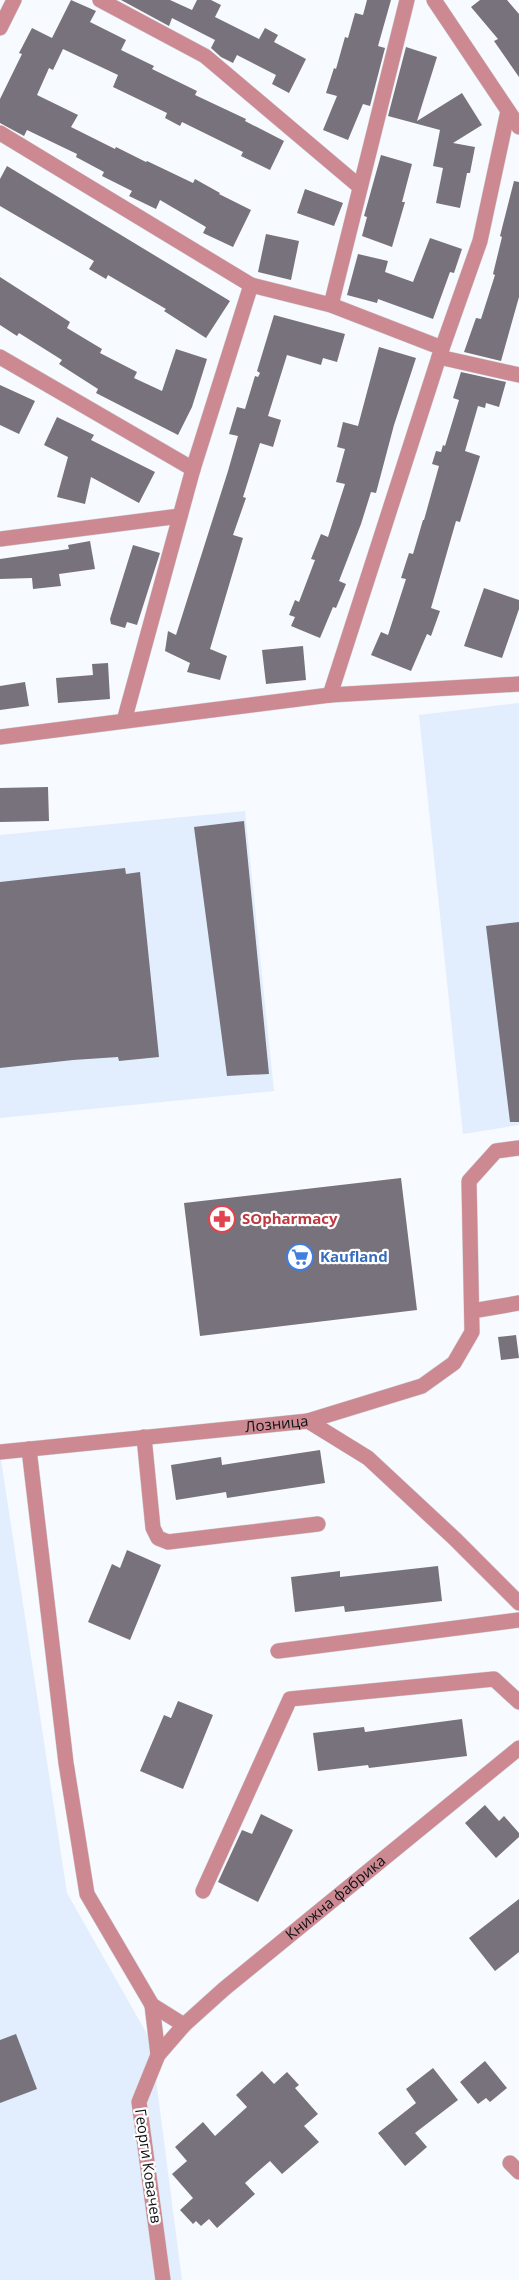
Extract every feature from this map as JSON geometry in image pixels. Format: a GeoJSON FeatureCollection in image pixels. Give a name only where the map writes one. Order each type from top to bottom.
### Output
{"type":"FeatureCollection","features":[{"type":"Feature","properties":{"kind":"street"},"geometry":{"type":"LineString","coordinates":[[0,28],[14,0]]}},
{"type":"Feature","properties":{"kind":"street"},"geometry":{"type":"LineString","coordinates":[[100,0],[205,56],[360,187]]}},
{"type":"Feature","properties":{"kind":"street"},"geometry":{"type":"LineString","coordinates":[[331,305],[407,0]]}},
{"type":"Feature","properties":{"kind":"street"},"geometry":{"type":"LineString","coordinates":[[434,0],[519,127]]}},
{"type":"Feature","properties":{"kind":"street"},"geometry":{"type":"LineString","coordinates":[[330,696],[440,352],[480,241],[508,111]]}},
{"type":"Feature","properties":{"kind":"street"},"geometry":{"type":"LineString","coordinates":[[0,133],[251,285],[331,305],[440,352],[519,375]]}},
{"type":"Feature","properties":{"kind":"street"},"geometry":{"type":"LineString","coordinates":[[124,721],[193,469],[251,285]]}},
{"type":"Feature","properties":{"kind":"street"},"geometry":{"type":"LineString","coordinates":[[0,357],[193,469]]}},
{"type":"Feature","properties":{"kind":"street"},"geometry":{"type":"LineString","coordinates":[[0,539],[180,516]]}},
{"type":"Feature","properties":{"kind":"street"},"geometry":{"type":"LineString","coordinates":[[0,737],[330,696],[519,684]]}},
{"type":"Feature","properties":{"kind":"street"},"geometry":{"type":"LineString","coordinates":[[308,1421],[422,1386],[454,1363],[472,1332],[469,1181],[496,1151],[519,1148]]}},
{"type":"Feature","properties":{"kind":"street"},"geometry":{"type":"LineString","coordinates":[[472,1311],[519,1303]]}},
{"type":"Feature","properties":{"kind":"street","name":"Лозница"},"geometry":{"type":"LineString","coordinates":[[0,1452],[308,1421],[368,1458],[455,1539],[519,1603]]}},
{"type":"Feature","properties":{"kind":"street"},"geometry":{"type":"LineString","coordinates":[[144,1437],[153,1528],[158,1538],[168,1542],[318,1524]]}},
{"type":"Feature","properties":{"kind":"street"},"geometry":{"type":"LineString","coordinates":[[29,1449],[66,1763],[87,1894],[152,2005],[158,2055]]}},
{"type":"Feature","properties":{"kind":"street"},"geometry":{"type":"LineString","coordinates":[[278,1651],[519,1620]]}},
{"type":"Feature","properties":{"kind":"street"},"geometry":{"type":"LineString","coordinates":[[203,1891],[290,1699],[494,1679],[519,1702]]}},
{"type":"Feature","properties":{"kind":"street","name":"Книжна фабрика"},"geometry":{"type":"LineString","coordinates":[[158,2055],[184,2025],[224,1989],[519,1748]]}},
{"type":"Feature","properties":{"kind":"street"},"geometry":{"type":"LineString","coordinates":[[152,2005],[184,2025]]}},
{"type":"Feature","properties":{"kind":"street","name":"Георги Ковачев"},"geometry":{"type":"LineString","coordinates":[[158,2055],[139,2102],[164,2280]]}},
{"type":"Feature","properties":{"kind":"shaded area"},"geometry":{"type":"Polygon","coordinates":[[[519,703],[519,1125],[463,1134],[419,715],[519,703]]]}},
{"type":"Feature","properties":{"kind":"shaded area"},"geometry":{"type":"Polygon","coordinates":[[[245,811],[274,1091],[0,1118],[0,835],[245,811]]]}},
{"type":"Feature","properties":{"kind":"shaded area"},"geometry":{"type":"Polygon","coordinates":[[[0,1453],[67,1893],[151,2041],[182,2280],[0,2280],[0,1453]]]}},
{"type":"Feature","properties":{"kind":"building"},"geometry":{"type":"Polygon","coordinates":[[[71,0],[96,11],[90,22],[126,40],[121,50],[154,66],[152,69],[197,91],[195,95],[246,119],[245,121],[284,141],[270,170],[241,156],[243,152],[182,122],[180,126],[165,118],[167,113],[113,87],[118,75],[63,49],[53,70],[49,68],[37,95],[78,115],[71,127],[193,183],[195,179],[251,210],[233,247],[203,233],[206,227],[160,200],[156,209],[129,196],[132,191],[102,176],[104,172],[76,157],[77,154],[27,130],[24,136],[0,123],[0,99],[32,28],[52,38],[71,0]]]}},
{"type":"Feature","properties":{"kind":"building"},"geometry":{"type":"Polygon","coordinates":[[[121,0],[170,0],[192,10],[197,0],[211,0],[221,5],[215,17],[259,39],[265,28],[278,35],[274,42],[306,59],[289,93],[272,84],[276,75],[237,55],[233,63],[221,57],[211,48],[215,40],[172,18],[169,26],[121,0]]]}},
{"type":"Feature","properties":{"kind":"building"},"geometry":{"type":"Polygon","coordinates":[[[367,0],[391,0],[378,46],[385,48],[370,106],[363,104],[348,140],[323,130],[337,96],[326,93],[345,37],[348,38],[355,13],[363,15],[367,0]]]}},
{"type":"Feature","properties":{"kind":"building"},"geometry":{"type":"Polygon","coordinates":[[[480,0],[507,0],[519,14],[519,77],[494,41],[498,39],[471,7],[480,0]]]}},
{"type":"Feature","properties":{"kind":"building"},"geometry":{"type":"Polygon","coordinates":[[[406,47],[437,57],[417,121],[462,93],[482,125],[453,143],[475,147],[460,208],[436,203],[443,168],[433,166],[440,130],[388,116],[406,47]]]}},
{"type":"Feature","properties":{"kind":"building"},"geometry":{"type":"Polygon","coordinates":[[[381,155],[412,164],[402,202],[405,202],[392,247],[362,236],[367,217],[364,216],[381,155]]]}},
{"type":"Feature","properties":{"kind":"building"},"geometry":{"type":"Polygon","coordinates":[[[7,166],[230,301],[206,338],[164,311],[166,309],[108,275],[106,279],[89,269],[94,261],[0,206],[0,179],[7,166]]]}},
{"type":"Feature","properties":{"kind":"building"},"geometry":{"type":"Polygon","coordinates":[[[514,181],[519,182],[519,297],[501,361],[464,352],[476,318],[481,319],[495,275],[493,274],[502,237],[500,236],[514,181]]]}},
{"type":"Feature","properties":{"kind":"building"},"geometry":{"type":"Polygon","coordinates":[[[305,189],[343,203],[334,226],[297,213],[305,189]]]}},
{"type":"Feature","properties":{"kind":"building"},"geometry":{"type":"Polygon","coordinates":[[[266,234],[299,241],[291,280],[258,272],[266,234]]]}},
{"type":"Feature","properties":{"kind":"building"},"geometry":{"type":"Polygon","coordinates":[[[430,238],[462,249],[454,273],[450,272],[433,319],[378,299],[377,303],[347,295],[358,254],[388,261],[385,272],[413,282],[430,238]]]}},
{"type":"Feature","properties":{"kind":"building"},"geometry":{"type":"Polygon","coordinates":[[[0,277],[70,322],[67,328],[102,349],[100,353],[137,372],[134,378],[162,391],[176,349],[207,359],[192,407],[178,435],[96,393],[98,389],[59,364],[62,360],[19,333],[17,336],[0,325],[0,277]]]}},
{"type":"Feature","properties":{"kind":"building"},"geometry":{"type":"Polygon","coordinates":[[[274,315],[345,334],[337,362],[323,358],[321,365],[287,355],[268,416],[281,420],[273,447],[260,443],[243,497],[246,498],[233,535],[243,538],[210,649],[227,656],[220,680],[187,672],[190,663],[165,651],[168,631],[176,635],[228,471],[238,436],[229,434],[237,407],[245,409],[255,376],[258,377],[260,373],[257,371],[274,315]]]}},
{"type":"Feature","properties":{"kind":"building"},"geometry":{"type":"Polygon","coordinates":[[[379,347],[416,358],[394,425],[376,493],[371,492],[339,581],[346,584],[320,638],[291,626],[295,617],[289,615],[295,600],[299,602],[315,560],[311,559],[321,534],[328,537],[345,484],[336,482],[345,449],[337,447],[343,422],[358,426],[379,347]]]}},
{"type":"Feature","properties":{"kind":"building"},"geometry":{"type":"Polygon","coordinates":[[[461,372],[506,382],[499,407],[486,403],[485,408],[478,406],[465,451],[480,456],[460,522],[456,521],[431,608],[440,611],[431,636],[427,634],[411,671],[371,655],[381,632],[388,635],[406,579],[401,578],[409,553],[413,554],[439,466],[432,464],[436,451],[441,452],[443,445],[445,446],[459,400],[453,398],[461,372]]]}},
{"type":"Feature","properties":{"kind":"building"},"geometry":{"type":"Polygon","coordinates":[[[0,385],[35,401],[19,434],[0,425],[0,385]]]}},
{"type":"Feature","properties":{"kind":"building"},"geometry":{"type":"Polygon","coordinates":[[[57,417],[94,435],[91,440],[155,472],[139,503],[91,477],[85,504],[57,497],[68,457],[44,445],[57,417]]]}},
{"type":"Feature","properties":{"kind":"building"},"geometry":{"type":"Polygon","coordinates":[[[90,541],[95,569],[59,574],[61,586],[33,589],[32,578],[0,579],[0,559],[69,549],[68,545],[90,541]]]}},
{"type":"Feature","properties":{"kind":"building"},"geometry":{"type":"Polygon","coordinates":[[[133,545],[160,553],[137,625],[127,622],[125,628],[111,624],[110,619],[133,545]]]}},
{"type":"Feature","properties":{"kind":"building"},"geometry":{"type":"Polygon","coordinates":[[[484,588],[519,600],[519,609],[502,658],[464,646],[484,588]]]}},
{"type":"Feature","properties":{"kind":"building"},"geometry":{"type":"Polygon","coordinates":[[[303,646],[306,680],[266,684],[262,650],[303,646]]]}},
{"type":"Feature","properties":{"kind":"building"},"geometry":{"type":"Polygon","coordinates":[[[108,663],[110,699],[58,703],[56,678],[93,675],[92,664],[108,663]]]}},
{"type":"Feature","properties":{"kind":"building"},"geometry":{"type":"Polygon","coordinates":[[[25,682],[29,706],[0,710],[0,686],[25,682]]]}},
{"type":"Feature","properties":{"kind":"building"},"geometry":{"type":"Polygon","coordinates":[[[48,787],[49,821],[0,822],[0,788],[48,787]]]}},
{"type":"Feature","properties":{"kind":"building"},"geometry":{"type":"Polygon","coordinates":[[[244,821],[269,1074],[227,1076],[194,827],[244,821]]]}},
{"type":"Feature","properties":{"kind":"building"},"geometry":{"type":"Polygon","coordinates":[[[125,868],[126,874],[140,872],[159,1057],[119,1061],[118,1057],[73,1060],[0,1068],[0,882],[125,868]]]}},
{"type":"Feature","properties":{"kind":"building"},"geometry":{"type":"Polygon","coordinates":[[[519,922],[519,1122],[510,1122],[486,926],[519,922]]]}},
{"type":"Feature","properties":{"kind":"building","name":"Kaufland"},"geometry":{"type":"Polygon","coordinates":[[[401,1178],[417,1310],[200,1336],[184,1203],[401,1178]]]}},
{"type":"Feature","properties":{"kind":"building"},"geometry":{"type":"Polygon","coordinates":[[[516,1335],[519,1358],[501,1360],[498,1337],[516,1335]]]}},
{"type":"Feature","properties":{"kind":"building"},"geometry":{"type":"Polygon","coordinates":[[[320,1450],[325,1483],[227,1498],[226,1492],[176,1500],[171,1465],[221,1457],[222,1465],[320,1450]]]}},
{"type":"Feature","properties":{"kind":"building"},"geometry":{"type":"Polygon","coordinates":[[[127,1550],[161,1565],[130,1640],[88,1622],[112,1564],[120,1568],[127,1550]]]}},
{"type":"Feature","properties":{"kind":"building"},"geometry":{"type":"Polygon","coordinates":[[[438,1566],[442,1601],[345,1612],[344,1606],[295,1612],[291,1577],[340,1571],[340,1577],[438,1566]]]}},
{"type":"Feature","properties":{"kind":"building"},"geometry":{"type":"Polygon","coordinates":[[[178,1701],[213,1715],[183,1789],[140,1771],[164,1715],[171,1718],[178,1701]]]}},
{"type":"Feature","properties":{"kind":"building"},"geometry":{"type":"Polygon","coordinates":[[[462,1719],[467,1756],[369,1768],[368,1765],[318,1771],[313,1733],[364,1727],[365,1732],[462,1719]]]}},
{"type":"Feature","properties":{"kind":"building"},"geometry":{"type":"Polygon","coordinates":[[[485,1805],[499,1821],[504,1816],[519,1833],[519,1837],[496,1858],[465,1823],[485,1805]]]}},
{"type":"Feature","properties":{"kind":"building"},"geometry":{"type":"Polygon","coordinates":[[[261,1814],[293,1830],[258,1902],[218,1882],[242,1830],[252,1834],[261,1814]]]}},
{"type":"Feature","properties":{"kind":"building"},"geometry":{"type":"Polygon","coordinates":[[[519,1899],[519,1952],[495,1971],[469,1938],[519,1899]]]}},
{"type":"Feature","properties":{"kind":"building"},"geometry":{"type":"Polygon","coordinates":[[[16,2034],[37,2089],[0,2103],[0,2040],[16,2034]]]}},
{"type":"Feature","properties":{"kind":"building"},"geometry":{"type":"Polygon","coordinates":[[[485,2061],[507,2088],[490,2102],[486,2098],[478,2104],[460,2082],[485,2061]]]}},
{"type":"Feature","properties":{"kind":"building"},"geometry":{"type":"Polygon","coordinates":[[[433,2068],[458,2100],[415,2133],[427,2147],[405,2166],[378,2133],[416,2103],[406,2089],[433,2068]]]}},
{"type":"Feature","properties":{"kind":"building"},"geometry":{"type":"Polygon","coordinates":[[[262,2071],[274,2084],[287,2072],[299,2085],[295,2088],[318,2114],[304,2126],[319,2142],[282,2174],[270,2161],[245,2183],[255,2194],[217,2228],[209,2219],[201,2226],[196,2221],[193,2224],[180,2210],[193,2198],[172,2174],[187,2161],[175,2147],[203,2122],[215,2136],[247,2107],[236,2095],[262,2071]]]}},
{"type":"Feature","properties":{"kind":"place","name":"SOpharmacy"},"geometry":{"type":"Point","coordinates":[222,1219]}},
{"type":"Feature","properties":{"kind":"place","name":"Kaufland"},"geometry":{"type":"Point","coordinates":[300,1257]}}]}
